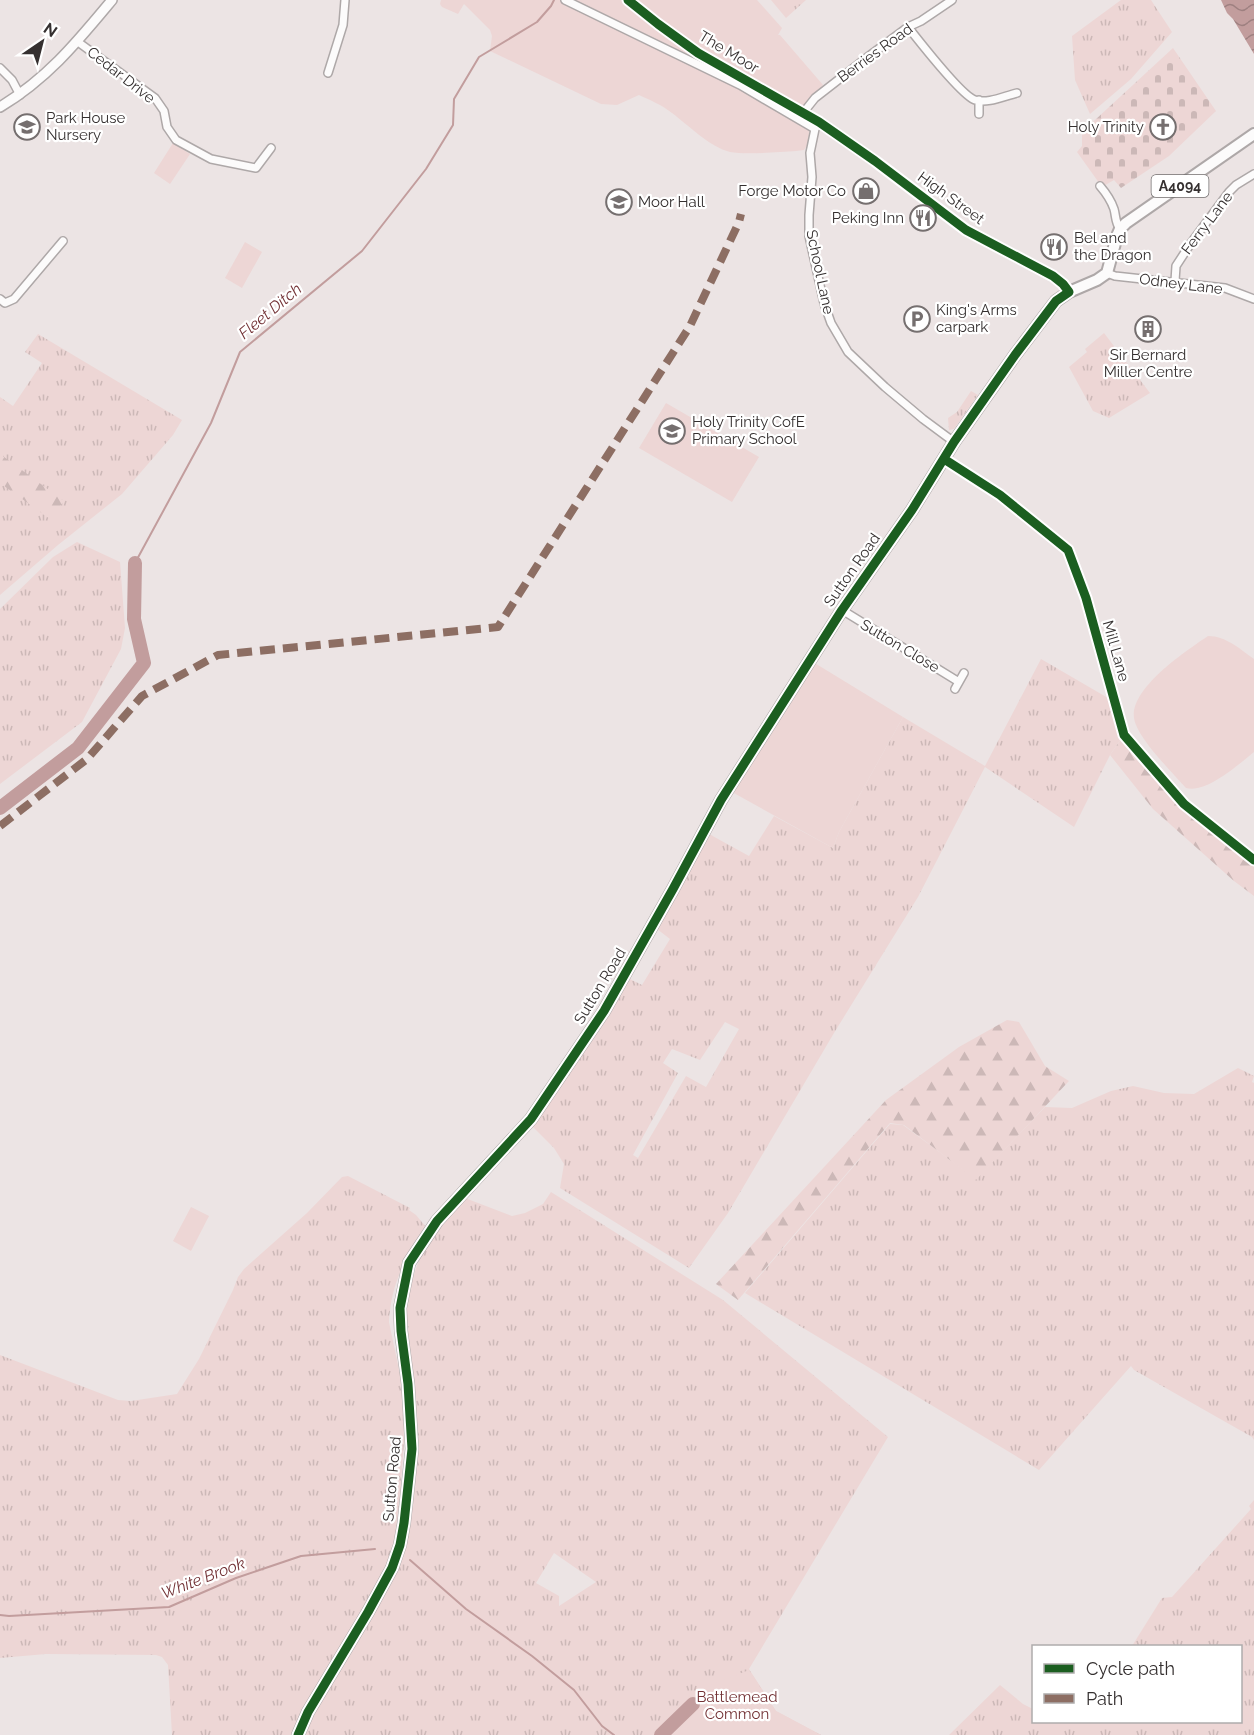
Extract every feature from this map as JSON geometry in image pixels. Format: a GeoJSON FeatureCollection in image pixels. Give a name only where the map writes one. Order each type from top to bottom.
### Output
{"type":"FeatureCollection","features":[{"type":"Feature","properties":{"kind":"main road"},"geometry":{"type":"LineString","coordinates":[[0,107],[20,95],[50,71],[78,42],[112,0]]}},
{"type":"Feature","properties":{"kind":"main road","name":"The Moor"},"geometry":{"type":"LineString","coordinates":[[628,0],[698,53],[803,113],[817,125]]}},
{"type":"Feature","properties":{"kind":"main road","name":"High Street"},"geometry":{"type":"LineString","coordinates":[[817,125],[875,161],[966,230],[1053,276],[1069,292]]}},
{"type":"Feature","properties":{"kind":"main road","name":"A4094"},"geometry":{"type":"LineString","coordinates":[[1120,229],[1254,134]]}},
{"type":"Feature","properties":{"kind":"main road"},"geometry":{"type":"LineString","coordinates":[[1069,292],[1107,273],[1120,229]]}},
{"type":"Feature","properties":{"kind":"main road","name":"Sutton Road"},"geometry":{"type":"LineString","coordinates":[[298,1735],[308,1712],[392,1568],[400,1545],[412,1449],[400,1308],[409,1263],[437,1221],[531,1119],[604,1011],[721,800],[842,610],[1015,355],[1056,301],[1069,292]]}},
{"type":"Feature","properties":{"kind":"street"},"geometry":{"type":"LineString","coordinates":[[328,73],[343,25],[345,0]]}},
{"type":"Feature","properties":{"kind":"street"},"geometry":{"type":"LineString","coordinates":[[565,0],[817,125]]}},
{"type":"Feature","properties":{"kind":"street","name":"Berries Road"},"geometry":{"type":"LineString","coordinates":[[803,113],[815,98],[908,27],[952,0]]}},
{"type":"Feature","properties":{"kind":"street"},"geometry":{"type":"LineString","coordinates":[[908,27],[962,91],[974,100],[988,101],[1017,93]]}},
{"type":"Feature","properties":{"kind":"street","name":"Cedar Drive"},"geometry":{"type":"LineString","coordinates":[[78,42],[155,98],[164,111],[167,127],[176,141],[211,159],[256,168],[270,148]]}},
{"type":"Feature","properties":{"kind":"street"},"geometry":{"type":"LineString","coordinates":[[0,68],[12,80],[20,95]]}},
{"type":"Feature","properties":{"kind":"street"},"geometry":{"type":"LineString","coordinates":[[979,100],[980,114]]}},
{"type":"Feature","properties":{"kind":"street","name":"School Lane"},"geometry":{"type":"LineString","coordinates":[[817,125],[810,153],[812,177],[809,236],[824,303],[831,323],[848,352],[923,419],[954,442]]}},
{"type":"Feature","properties":{"kind":"street","name":"Ferry Lane"},"geometry":{"type":"LineString","coordinates":[[1174,281],[1176,266],[1229,192],[1254,174]]}},
{"type":"Feature","properties":{"kind":"street"},"geometry":{"type":"LineString","coordinates":[[1100,186],[1107,194],[1120,229]]}},
{"type":"Feature","properties":{"kind":"street"},"geometry":{"type":"LineString","coordinates":[[0,299],[5,303],[14,299],[63,241]]}},
{"type":"Feature","properties":{"kind":"street","name":"Odney Lane"},"geometry":{"type":"LineString","coordinates":[[1107,273],[1115,276],[1225,288],[1254,299]]}},
{"type":"Feature","properties":{"kind":"street","name":"Mill Lane"},"geometry":{"type":"LineString","coordinates":[[944,459],[1000,495],[1068,550],[1086,598],[1124,735],[1184,804],[1254,860]]}},
{"type":"Feature","properties":{"kind":"street","name":"Sutton Close"},"geometry":{"type":"LineString","coordinates":[[842,610],[957,685],[964,673]]}},
{"type":"Feature","properties":{"kind":"green space"},"geometry":{"type":"Polygon","coordinates":[[[441,0],[757,0],[782,28],[778,35],[823,85],[807,105],[809,135],[807,146],[804,150],[796,151],[730,152],[707,141],[664,108],[639,95],[617,105],[601,104],[490,51],[492,36],[490,30],[464,4],[458,14],[442,7],[441,0]]]}},
{"type":"Feature","properties":{"kind":"green space"},"geometry":{"type":"Polygon","coordinates":[[[771,0],[806,0],[786,18],[771,0]]]}},
{"type":"Feature","properties":{"kind":"green space"},"geometry":{"type":"Polygon","coordinates":[[[1121,0],[1151,0],[1172,32],[1131,79],[1090,114],[1075,80],[1072,36],[1121,0]]]}},
{"type":"Feature","properties":{"kind":"green space"},"geometry":{"type":"Polygon","coordinates":[[[1173,48],[1216,111],[1169,156],[1121,188],[1114,180],[1102,187],[1077,152],[1082,146],[1082,132],[1173,48]]]}},
{"type":"Feature","properties":{"kind":"green space"},"geometry":{"type":"Polygon","coordinates":[[[173,143],[190,154],[170,184],[154,173],[173,143]]]}},
{"type":"Feature","properties":{"kind":"green space"},"geometry":{"type":"Polygon","coordinates":[[[245,242],[262,252],[242,288],[225,278],[245,242]]]}},
{"type":"Feature","properties":{"kind":"green space"},"geometry":{"type":"Polygon","coordinates":[[[1104,333],[1150,393],[1109,418],[1093,411],[1069,367],[1104,333]]]}},
{"type":"Feature","properties":{"kind":"green space"},"geometry":{"type":"Polygon","coordinates":[[[38,334],[182,420],[173,435],[122,494],[0,595],[0,397],[13,406],[42,363],[25,352],[38,334]]]}},
{"type":"Feature","properties":{"kind":"green space"},"geometry":{"type":"Polygon","coordinates":[[[971,391],[978,395],[954,429],[949,430],[948,418],[957,412],[971,391]]]}},
{"type":"Feature","properties":{"kind":"green space"},"geometry":{"type":"Polygon","coordinates":[[[666,403],[759,457],[732,502],[639,448],[666,403]]]}},
{"type":"Feature","properties":{"kind":"green space"},"geometry":{"type":"Polygon","coordinates":[[[0,454],[64,501],[50,519],[0,483],[0,454]]]}},
{"type":"Feature","properties":{"kind":"green space"},"geometry":{"type":"Polygon","coordinates":[[[77,542],[120,562],[125,628],[121,649],[82,722],[0,784],[0,609],[53,557],[77,542]]]}},
{"type":"Feature","properties":{"kind":"green space"},"geometry":{"type":"Polygon","coordinates":[[[1208,636],[1227,641],[1254,659],[1254,752],[1212,782],[1194,789],[1186,788],[1141,735],[1134,718],[1135,706],[1161,671],[1208,636]]]}},
{"type":"Feature","properties":{"kind":"green space"},"geometry":{"type":"Polygon","coordinates":[[[1041,659],[1108,698],[1121,739],[1110,755],[1074,827],[985,767],[918,897],[834,1033],[728,1213],[689,1268],[560,1188],[564,1164],[554,1148],[530,1124],[630,979],[642,985],[670,939],[657,929],[709,834],[749,856],[774,816],[833,848],[839,832],[903,717],[985,766],[1041,659]],[[725,1022],[700,1060],[672,1049],[663,1063],[678,1073],[633,1155],[638,1158],[686,1076],[706,1087],[739,1029],[725,1022]]]}},
{"type":"Feature","properties":{"kind":"green space"},"geometry":{"type":"Polygon","coordinates":[[[813,662],[903,717],[839,832],[833,848],[732,792],[813,662]]]}},
{"type":"Feature","properties":{"kind":"green space"},"geometry":{"type":"Polygon","coordinates":[[[1121,739],[1178,804],[1254,863],[1254,896],[1153,809],[1110,755],[1121,739]]]}},
{"type":"Feature","properties":{"kind":"green space"},"geometry":{"type":"Polygon","coordinates":[[[1007,1020],[1019,1022],[1045,1066],[1069,1081],[976,1180],[904,1125],[890,1123],[738,1300],[716,1284],[886,1100],[959,1047],[1007,1020]]]}},
{"type":"Feature","properties":{"kind":"green space"},"geometry":{"type":"Polygon","coordinates":[[[1238,1068],[1254,1076],[1252,1082],[1254,1083],[1254,1440],[1134,1370],[1131,1366],[1039,1470],[745,1293],[890,1124],[903,1125],[976,1179],[1045,1107],[1072,1108],[1111,1091],[1133,1086],[1164,1093],[1194,1094],[1238,1068]]]}},
{"type":"Feature","properties":{"kind":"green space"},"geometry":{"type":"Polygon","coordinates":[[[348,1176],[410,1208],[409,1210],[426,1227],[400,1272],[390,1308],[389,1322],[405,1398],[401,1483],[412,1496],[419,1448],[405,1309],[410,1285],[422,1252],[442,1223],[465,1198],[512,1216],[525,1213],[543,1204],[551,1192],[723,1300],[888,1437],[749,1669],[776,1711],[821,1735],[172,1735],[168,1665],[162,1657],[156,1655],[46,1654],[0,1658],[0,1355],[118,1400],[131,1401],[177,1394],[199,1359],[244,1269],[307,1213],[342,1177],[348,1176]],[[554,1553],[536,1583],[559,1596],[559,1606],[596,1582],[554,1553]]]}},
{"type":"Feature","properties":{"kind":"green space"},"geometry":{"type":"Polygon","coordinates":[[[191,1207],[209,1216],[191,1251],[173,1241],[191,1207]]]}},
{"type":"Feature","properties":{"kind":"green space"},"geometry":{"type":"Polygon","coordinates":[[[1254,1500],[1254,1735],[949,1735],[1000,1685],[1032,1708],[1032,1723],[1242,1723],[1242,1645],[1133,1645],[1162,1598],[1172,1597],[1251,1509],[1249,1506],[1254,1500]]]}},
{"type":"Feature","properties":{"kind":"green space","name":"Battlemead Common"},"geometry":{"type":"Polygon","coordinates":[[[749,1670],[776,1711],[821,1735],[654,1735],[706,1687],[749,1670]]]}},
{"type":"Feature","properties":{"kind":"water"},"geometry":{"type":"Polygon","coordinates":[[[1221,0],[1254,0],[1254,54],[1227,13],[1221,0]]]}},
{"type":"Feature","properties":{"kind":"waterway","name":"Fleet Ditch"},"geometry":{"type":"LineString","coordinates":[[135,563],[211,423],[240,352],[362,251],[426,169],[453,125],[454,99],[479,57],[537,22],[554,0]]}},
{"type":"Feature","properties":{"kind":"waterway"},"geometry":{"type":"LineString","coordinates":[[0,808],[78,748],[144,663],[134,619],[135,563]]}},
{"type":"Feature","properties":{"kind":"waterway","name":"White Brook"},"geometry":{"type":"LineString","coordinates":[[0,1615],[169,1607],[236,1578],[301,1556],[375,1549]]}},
{"type":"Feature","properties":{"kind":"waterway","name":"White Brook"},"geometry":{"type":"LineString","coordinates":[[410,1560],[466,1609],[532,1656],[574,1690],[602,1726],[614,1735]]}},
{"type":"Feature","properties":{"kind":"waterway"},"geometry":{"type":"LineString","coordinates":[[661,1735],[693,1704]]}},
{"type":"Feature","properties":{"kind":"marked path"},"geometry":{"type":"LineString","coordinates":[[0,826],[87,759],[142,696],[218,655],[498,627],[690,326],[741,214]]}},
{"type":"Feature","properties":{"kind":"cycle path"},"geometry":{"type":"LineString","coordinates":[[298,1735],[308,1712],[392,1568],[400,1545],[412,1449],[400,1308],[409,1263],[437,1221],[531,1119],[604,1011],[721,800],[842,610],[1015,355],[1056,301],[1069,292],[1053,276],[966,230],[819,122],[698,53],[628,0]]}},
{"type":"Feature","properties":{"kind":"cycle path"},"geometry":{"type":"LineString","coordinates":[[944,459],[1000,495],[1068,550],[1086,598],[1124,735],[1184,804],[1254,860]]}},
{"type":"Feature","properties":{"kind":"place","name":"Park House Nursery"},"geometry":{"type":"Point","coordinates":[27,127]}},
{"type":"Feature","properties":{"kind":"place","name":"Holy Trinity"},"geometry":{"type":"Point","coordinates":[1163,127]}},
{"type":"Feature","properties":{"kind":"place","name":"Forge Motor Co"},"geometry":{"type":"Point","coordinates":[866,191]}},
{"type":"Feature","properties":{"kind":"place","name":"Moor Hall"},"geometry":{"type":"Point","coordinates":[619,202]}},
{"type":"Feature","properties":{"kind":"place","name":"Peking Inn"},"geometry":{"type":"Point","coordinates":[923,218]}},
{"type":"Feature","properties":{"kind":"place","name":"Bel and the Dragon"},"geometry":{"type":"Point","coordinates":[1054,247]}},
{"type":"Feature","properties":{"kind":"place","name":"King's Arms carpark"},"geometry":{"type":"Point","coordinates":[917,319]}},
{"type":"Feature","properties":{"kind":"place","name":"Sir Bernard Miller Centre"},"geometry":{"type":"Point","coordinates":[1148,329]}},
{"type":"Feature","properties":{"kind":"place","name":"Holy Trinity CofE Primary School"},"geometry":{"type":"Point","coordinates":[672,431]}}]}
